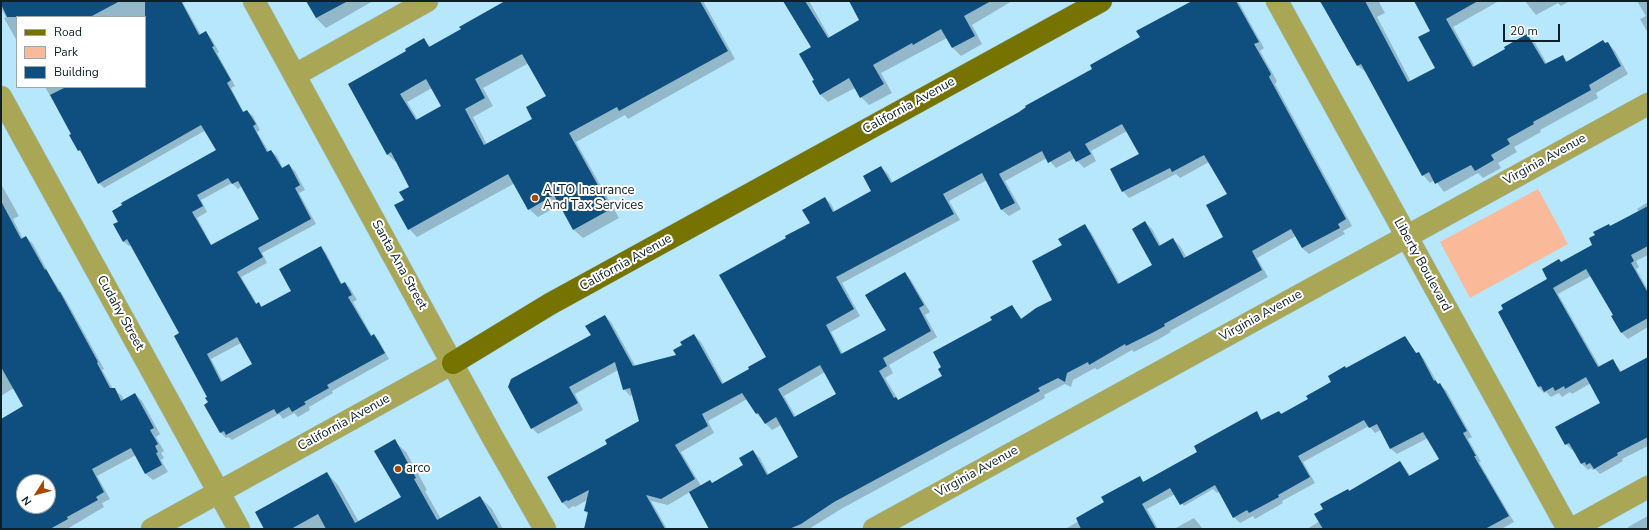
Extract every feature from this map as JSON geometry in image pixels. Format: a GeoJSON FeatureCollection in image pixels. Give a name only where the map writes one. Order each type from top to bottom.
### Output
{"type":"FeatureCollection","features":[{"type":"Feature","properties":{"kind":"main road","name":"California Avenue"},"geometry":{"type":"LineString","coordinates":[[453,363],[557,301],[1102,1]]}},
{"type":"Feature","properties":{"kind":"street","name":"Santa Ana Street"},"geometry":{"type":"LineString","coordinates":[[254,1],[545,529]]}},
{"type":"Feature","properties":{"kind":"street"},"geometry":{"type":"LineString","coordinates":[[294,75],[427,1]]}},
{"type":"Feature","properties":{"kind":"street","name":"Liberty Boulevard"},"geometry":{"type":"LineString","coordinates":[[1277,1],[1568,529]]}},
{"type":"Feature","properties":{"kind":"street","name":"Cudahy Street"},"geometry":{"type":"LineString","coordinates":[[1,97],[239,529]]}},
{"type":"Feature","properties":{"kind":"street","name":"Virginia Avenue"},"geometry":{"type":"LineString","coordinates":[[874,529],[1648,104]]}},
{"type":"Feature","properties":{"kind":"street","name":"California Avenue"},"geometry":{"type":"LineString","coordinates":[[152,529],[453,363]]}},
{"type":"Feature","properties":{"kind":"street"},"geometry":{"type":"LineString","coordinates":[[1572,529],[1648,486]]}},
{"type":"Feature","properties":{"kind":"green space"},"geometry":{"type":"Polygon","coordinates":[[[1538,189],[1568,244],[1470,298],[1440,242],[1538,189]]]}},
{"type":"Feature","properties":{"kind":"building"},"geometry":{"type":"Polygon","coordinates":[[[1,1],[120,1],[92,16],[7,17],[1,1]]]}},
{"type":"Feature","properties":{"kind":"building"},"geometry":{"type":"Polygon","coordinates":[[[145,1],[181,1],[199,35],[206,31],[214,46],[212,47],[231,80],[227,83],[243,112],[247,110],[256,124],[253,126],[267,152],[271,150],[282,168],[289,164],[300,185],[295,188],[311,219],[258,248],[263,257],[237,272],[256,304],[259,302],[261,307],[291,291],[279,269],[321,246],[341,284],[345,282],[352,295],[348,297],[371,336],[374,334],[385,353],[327,385],[329,388],[304,402],[306,404],[292,412],[289,407],[277,414],[274,409],[226,435],[224,431],[220,433],[204,405],[208,402],[205,398],[207,397],[174,336],[179,333],[127,239],[123,242],[113,224],[118,222],[112,211],[122,205],[121,203],[216,150],[201,125],[98,184],[80,150],[78,151],[69,135],[71,134],[50,95],[64,88],[146,88],[145,1]],[[228,178],[197,195],[203,206],[192,212],[211,245],[259,219],[238,181],[232,184],[228,178]],[[237,337],[207,354],[221,382],[252,364],[237,337]]]}},
{"type":"Feature","properties":{"kind":"building"},"geometry":{"type":"Polygon","coordinates":[[[306,1],[348,1],[316,18],[306,1]]]}},
{"type":"Feature","properties":{"kind":"building"},"geometry":{"type":"Polygon","coordinates":[[[505,1],[700,1],[728,51],[619,111],[617,107],[569,133],[611,209],[573,230],[554,195],[528,210],[508,174],[408,230],[394,205],[404,200],[399,192],[409,187],[391,152],[387,155],[348,84],[406,51],[405,49],[424,38],[429,47],[461,29],[459,27],[505,1]],[[522,54],[475,79],[485,98],[465,109],[484,145],[532,119],[526,107],[546,96],[522,54]],[[426,79],[400,94],[416,120],[441,106],[426,79]]]}},
{"type":"Feature","properties":{"kind":"building"},"geometry":{"type":"Polygon","coordinates":[[[783,1],[805,1],[828,38],[859,20],[849,1],[991,1],[964,16],[975,36],[952,48],[941,29],[873,65],[884,84],[860,98],[849,78],[820,95],[812,81],[814,80],[799,54],[811,47],[783,1]]]}},
{"type":"Feature","properties":{"kind":"building"},"geometry":{"type":"Polygon","coordinates":[[[1192,1],[1236,1],[1259,42],[1254,44],[1271,74],[1269,77],[1346,219],[1338,224],[1340,228],[1302,248],[1291,229],[1252,251],[1262,270],[1164,324],[1165,326],[1152,333],[1126,346],[1125,344],[1089,365],[1088,362],[1067,373],[1065,382],[1058,378],[1038,388],[1040,391],[834,502],[801,524],[789,529],[709,529],[689,492],[710,480],[712,483],[743,465],[739,458],[753,450],[767,475],[798,457],[776,417],[765,424],[758,413],[756,414],[742,393],[702,414],[708,426],[675,445],[695,479],[661,499],[646,495],[665,529],[584,529],[588,512],[584,511],[589,490],[562,503],[547,477],[607,444],[605,440],[639,421],[630,388],[623,390],[615,362],[569,387],[578,403],[531,429],[508,387],[511,379],[591,335],[585,326],[605,315],[633,366],[676,355],[673,350],[682,345],[680,342],[694,334],[722,384],[749,369],[748,367],[766,357],[719,275],[810,223],[802,210],[825,197],[833,212],[871,191],[863,176],[881,166],[891,183],[1019,112],[1026,107],[1025,106],[1092,69],[1090,65],[1140,37],[1136,31],[1192,1]],[[1122,124],[1085,144],[1091,154],[1076,162],[1070,151],[1048,163],[1042,151],[999,174],[1015,203],[1001,210],[982,173],[943,194],[954,214],[836,277],[854,309],[826,325],[841,354],[886,330],[865,295],[905,272],[924,305],[919,308],[931,331],[883,358],[887,366],[879,371],[894,398],[896,397],[898,400],[942,376],[938,369],[941,367],[933,352],[992,320],[990,317],[1012,305],[1021,319],[1036,308],[1052,300],[1032,261],[1062,245],[1058,239],[1085,224],[1118,284],[1152,265],[1132,229],[1145,221],[1159,246],[1173,238],[1184,258],[1223,237],[1206,205],[1227,194],[1204,155],[1172,172],[1170,168],[1122,192],[1110,169],[1139,154],[1122,124]],[[820,365],[778,389],[794,417],[836,394],[820,365]]]}},
{"type":"Feature","properties":{"kind":"building"},"geometry":{"type":"Polygon","coordinates":[[[1320,1],[1365,1],[1408,82],[1435,68],[1418,37],[1430,31],[1414,1],[1478,1],[1446,19],[1473,67],[1505,49],[1504,47],[1527,34],[1545,64],[1563,55],[1566,62],[1603,40],[1605,43],[1608,42],[1621,66],[1589,85],[1591,90],[1533,122],[1534,124],[1507,139],[1510,144],[1491,155],[1494,160],[1475,171],[1471,165],[1435,184],[1429,172],[1422,176],[1361,64],[1357,66],[1320,1]]]}},
{"type":"Feature","properties":{"kind":"building"},"geometry":{"type":"Polygon","coordinates":[[[1,201],[21,239],[26,236],[45,270],[46,269],[60,292],[98,362],[97,363],[110,388],[115,388],[121,401],[135,393],[154,428],[150,430],[158,444],[155,446],[158,452],[156,453],[162,465],[145,474],[131,448],[92,469],[104,492],[96,497],[98,500],[67,517],[68,519],[50,529],[1,529],[1,419],[23,406],[1,367],[1,201]]]}},
{"type":"Feature","properties":{"kind":"building"},"geometry":{"type":"Polygon","coordinates":[[[1648,206],[1648,246],[1631,255],[1634,261],[1631,263],[1648,293],[1648,318],[1621,333],[1611,316],[1613,315],[1586,269],[1553,288],[1598,367],[1613,359],[1620,372],[1648,357],[1648,437],[1617,453],[1618,455],[1594,469],[1590,463],[1586,465],[1585,462],[1581,464],[1569,443],[1565,445],[1555,427],[1600,403],[1586,377],[1565,389],[1564,386],[1555,391],[1553,387],[1544,392],[1541,386],[1538,387],[1498,312],[1503,309],[1501,305],[1547,279],[1542,269],[1559,259],[1561,262],[1592,245],[1589,238],[1595,235],[1593,232],[1609,224],[1610,226],[1648,206]]]}},
{"type":"Feature","properties":{"kind":"building"},"geometry":{"type":"Polygon","coordinates":[[[1405,336],[1416,353],[1419,352],[1434,381],[1435,380],[1438,384],[1440,383],[1467,431],[1463,433],[1476,456],[1474,456],[1509,516],[1485,529],[1323,529],[1314,514],[1323,509],[1320,504],[1348,489],[1349,491],[1400,461],[1409,476],[1439,459],[1423,432],[1390,449],[1377,424],[1369,428],[1364,420],[1298,456],[1310,477],[1278,495],[1279,497],[1249,513],[1247,510],[1233,518],[1215,485],[1180,505],[1170,488],[1142,504],[1156,529],[1081,529],[1076,518],[1104,502],[1101,497],[1140,476],[1143,482],[1197,452],[1194,446],[1257,411],[1261,420],[1279,411],[1281,414],[1308,399],[1306,396],[1331,382],[1328,376],[1405,336]]]}},
{"type":"Feature","properties":{"kind":"building"},"geometry":{"type":"Polygon","coordinates":[[[395,439],[416,478],[414,479],[437,520],[480,496],[499,529],[326,529],[318,514],[291,529],[264,529],[255,512],[327,472],[355,523],[401,497],[374,451],[395,439]]]}},
{"type":"Feature","properties":{"kind":"place","name":"ALTO Insurance And Tax Services"},"geometry":{"type":"Point","coordinates":[535,198]}},
{"type":"Feature","properties":{"kind":"place","name":"arco"},"geometry":{"type":"Point","coordinates":[398,469]}}]}
